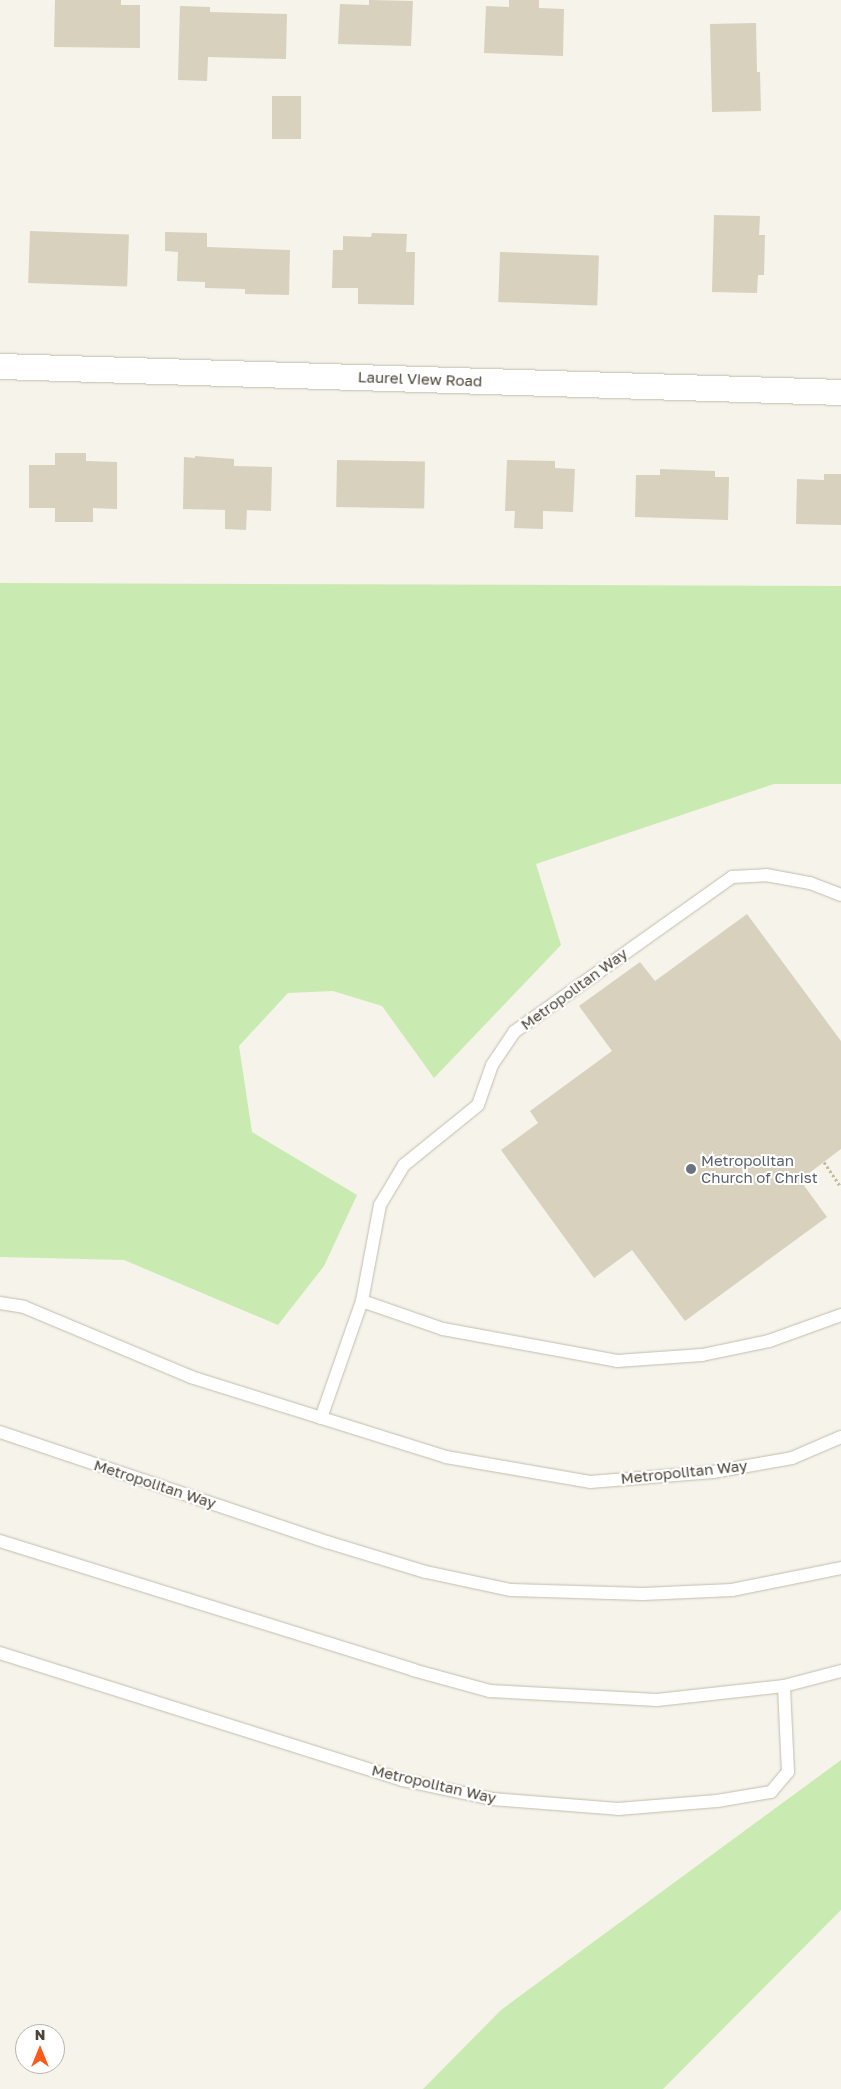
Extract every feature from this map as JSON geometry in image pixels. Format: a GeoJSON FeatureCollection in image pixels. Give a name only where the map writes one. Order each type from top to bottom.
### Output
{"type":"FeatureCollection","features":[{"type":"Feature","properties":{"kind":"street","name":"Laurel View Road"},"geometry":{"type":"LineString","coordinates":[[0,366],[841,392]]}},
{"type":"Feature","properties":{"kind":"lane","name":"Metropolitan Way"},"geometry":{"type":"LineString","coordinates":[[321,1418],[362,1301],[380,1206],[404,1165],[478,1104],[492,1065],[514,1032],[732,877],[766,875],[810,883],[841,895]]}},
{"type":"Feature","properties":{"kind":"lane"},"geometry":{"type":"LineString","coordinates":[[362,1301],[443,1329],[617,1361],[702,1355],[769,1340],[841,1315]]}},
{"type":"Feature","properties":{"kind":"lane","name":"Metropolitan Way"},"geometry":{"type":"LineString","coordinates":[[0,1303],[24,1307],[191,1377],[446,1457],[590,1482],[713,1472],[784,1459],[841,1437]]}},
{"type":"Feature","properties":{"kind":"lane","name":"Metropolitan Way"},"geometry":{"type":"LineString","coordinates":[[0,1432],[327,1542],[426,1572],[511,1590],[643,1594],[732,1590],[841,1568]]}},
{"type":"Feature","properties":{"kind":"lane"},"geometry":{"type":"LineString","coordinates":[[0,1541],[413,1670],[490,1691],[657,1700],[784,1686],[841,1671]]}},
{"type":"Feature","properties":{"kind":"lane","name":"Metropolitan Way"},"geometry":{"type":"LineString","coordinates":[[0,1653],[402,1780],[492,1799],[618,1809],[717,1801],[771,1792],[788,1772],[784,1686]]}},
{"type":"Feature","properties":{"kind":"path"},"geometry":{"type":"LineString","coordinates":[[824,1162],[841,1187]]}},
{"type":"Feature","properties":{"kind":"green space"},"geometry":{"type":"Polygon","coordinates":[[[0,583],[841,586],[841,784],[774,784],[536,864],[561,945],[434,1078],[382,1006],[333,991],[288,993],[239,1046],[252,1132],[357,1195],[324,1266],[278,1325],[124,1260],[0,1257],[0,583]]]}},
{"type":"Feature","properties":{"kind":"green space"},"geometry":{"type":"Polygon","coordinates":[[[841,1760],[841,1910],[663,2089],[423,2089],[501,2010],[841,1760]]]}},
{"type":"Feature","properties":{"kind":"building"},"geometry":{"type":"Polygon","coordinates":[[[55,0],[121,0],[121,5],[140,5],[140,48],[54,47],[55,0]]]}},
{"type":"Feature","properties":{"kind":"building"},"geometry":{"type":"Polygon","coordinates":[[[369,0],[413,1],[411,46],[338,44],[340,4],[369,5],[369,0]]]}},
{"type":"Feature","properties":{"kind":"building"},"geometry":{"type":"Polygon","coordinates":[[[509,0],[539,0],[539,8],[564,9],[563,56],[484,53],[486,6],[509,7],[509,0]]]}},
{"type":"Feature","properties":{"kind":"building"},"geometry":{"type":"Polygon","coordinates":[[[180,6],[210,7],[210,12],[287,14],[286,59],[208,57],[207,81],[178,80],[180,6]]]}},
{"type":"Feature","properties":{"kind":"building"},"geometry":{"type":"Polygon","coordinates":[[[756,23],[757,72],[760,72],[761,111],[712,112],[710,24],[756,23]]]}},
{"type":"Feature","properties":{"kind":"building"},"geometry":{"type":"Polygon","coordinates":[[[272,96],[301,96],[301,139],[272,139],[272,96]]]}},
{"type":"Feature","properties":{"kind":"building"},"geometry":{"type":"Polygon","coordinates":[[[714,215],[760,216],[759,235],[765,235],[764,275],[758,275],[757,293],[712,292],[714,215]]]}},
{"type":"Feature","properties":{"kind":"building"},"geometry":{"type":"Polygon","coordinates":[[[30,231],[129,234],[127,286],[28,283],[30,231]]]}},
{"type":"Feature","properties":{"kind":"building"},"geometry":{"type":"Polygon","coordinates":[[[165,232],[207,233],[207,247],[290,250],[289,295],[245,294],[245,289],[205,288],[205,282],[177,281],[178,252],[165,251],[165,232]]]}},
{"type":"Feature","properties":{"kind":"building"},"geometry":{"type":"Polygon","coordinates":[[[372,233],[407,234],[406,252],[415,252],[414,305],[358,304],[358,288],[332,288],[333,250],[343,250],[343,236],[371,237],[372,233]]]}},
{"type":"Feature","properties":{"kind":"building"},"geometry":{"type":"Polygon","coordinates":[[[500,252],[599,255],[597,305],[498,302],[500,252]]]}},
{"type":"Feature","properties":{"kind":"building"},"geometry":{"type":"Polygon","coordinates":[[[55,453],[86,453],[86,461],[117,462],[117,509],[93,508],[93,522],[55,522],[55,508],[29,508],[29,465],[55,465],[55,453]]]}},
{"type":"Feature","properties":{"kind":"building"},"geometry":{"type":"Polygon","coordinates":[[[195,456],[234,459],[234,466],[272,467],[271,511],[247,510],[246,530],[225,529],[225,510],[183,509],[184,457],[195,458],[195,456]]]}},
{"type":"Feature","properties":{"kind":"building"},"geometry":{"type":"Polygon","coordinates":[[[337,460],[425,462],[424,509],[336,507],[337,460]]]}},
{"type":"Feature","properties":{"kind":"building"},"geometry":{"type":"Polygon","coordinates":[[[507,460],[555,461],[555,468],[575,469],[573,512],[543,511],[543,529],[514,528],[515,511],[505,511],[507,460]]]}},
{"type":"Feature","properties":{"kind":"building"},"geometry":{"type":"Polygon","coordinates":[[[660,469],[715,471],[715,477],[729,477],[728,520],[635,517],[636,475],[660,475],[660,469]]]}},
{"type":"Feature","properties":{"kind":"building"},"geometry":{"type":"Polygon","coordinates":[[[824,474],[841,474],[841,525],[796,524],[797,479],[824,480],[824,474]]]}},
{"type":"Feature","properties":{"kind":"building"},"geometry":{"type":"Polygon","coordinates":[[[747,914],[841,1041],[841,1149],[800,1180],[827,1217],[685,1321],[632,1250],[594,1278],[501,1150],[538,1123],[530,1111],[612,1051],[579,1006],[640,962],[655,981],[747,914]]]}},
{"type":"Feature","properties":{"kind":"place","name":"Metropolitan Church of Christ"},"geometry":{"type":"Point","coordinates":[691,1169]}}]}
